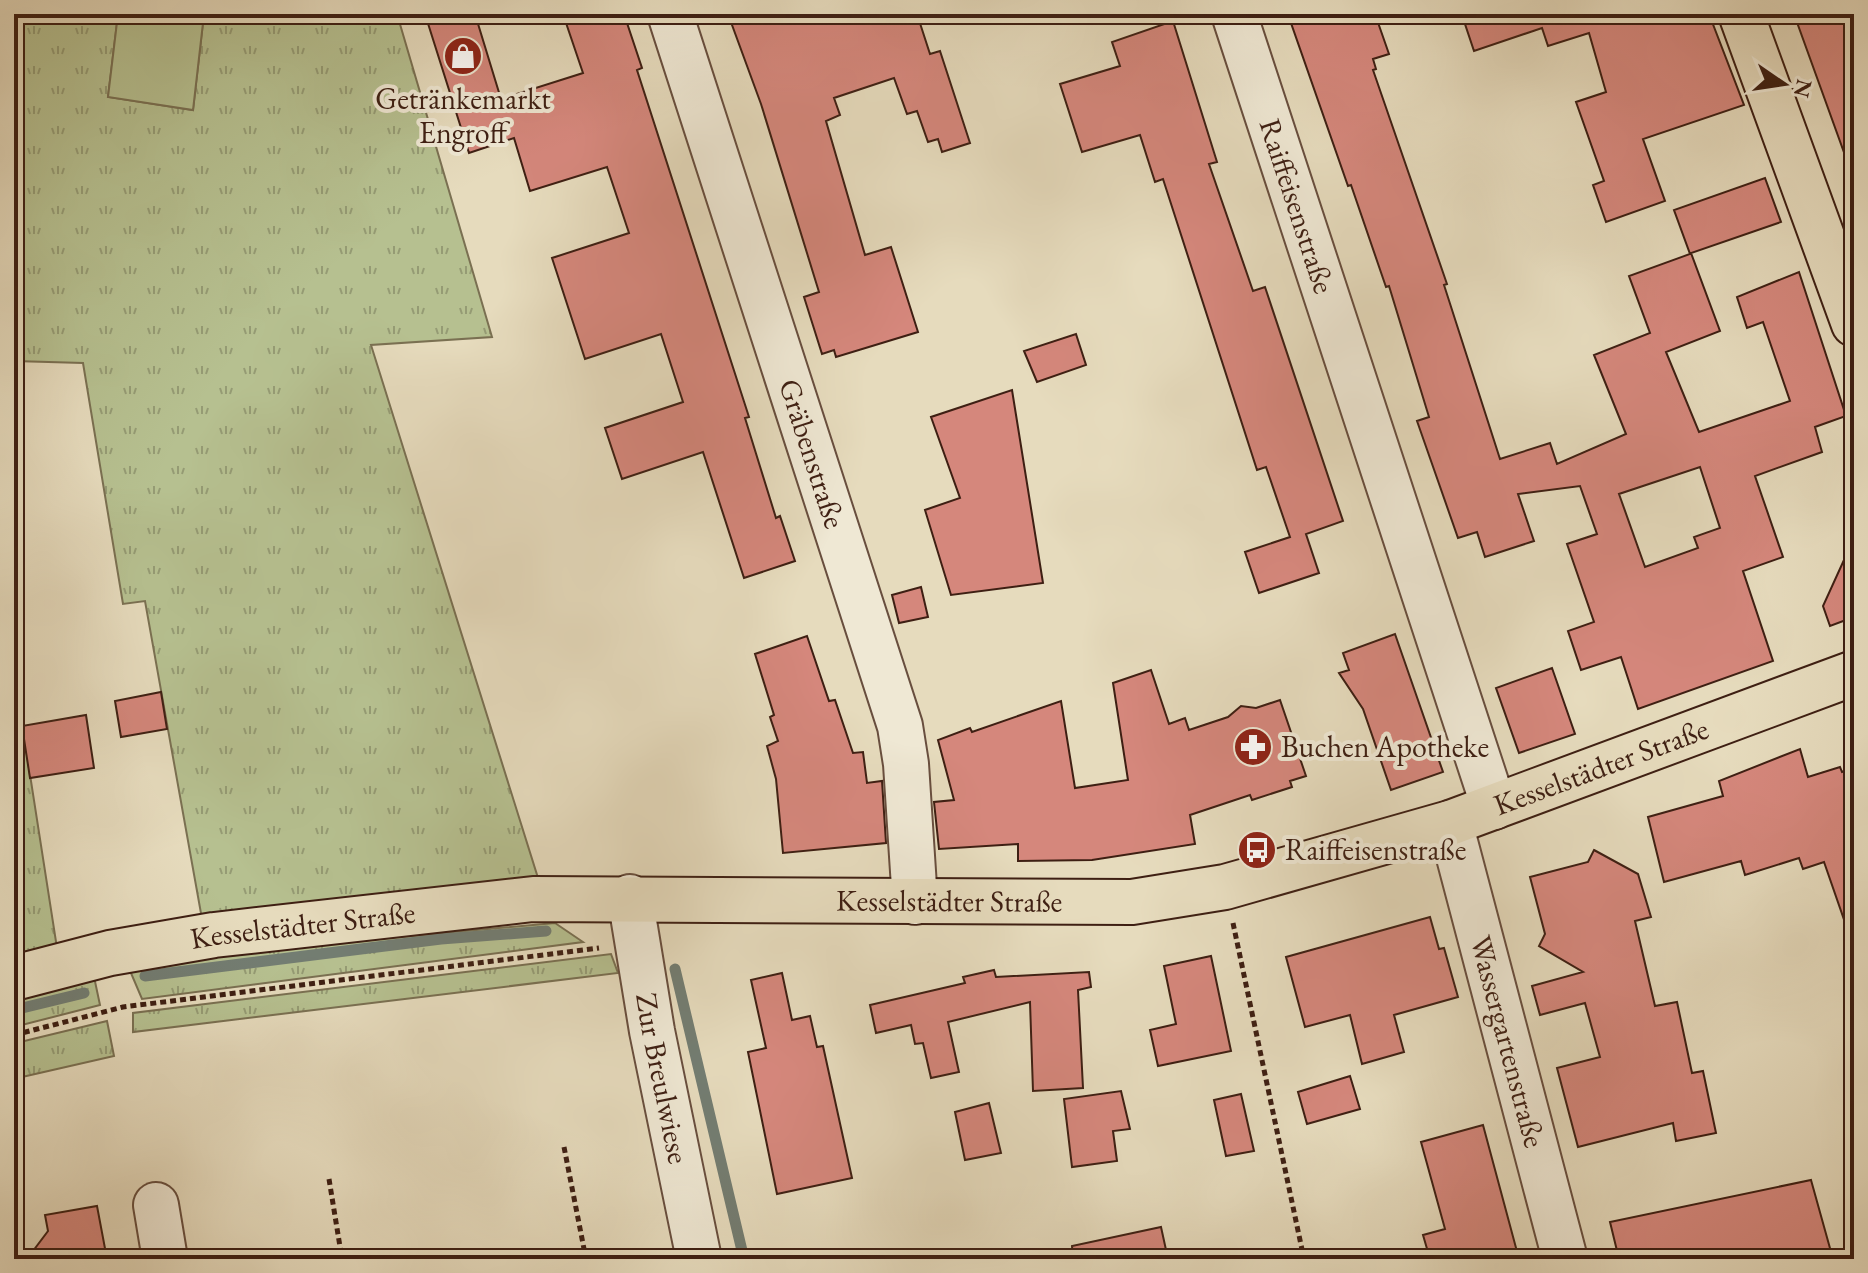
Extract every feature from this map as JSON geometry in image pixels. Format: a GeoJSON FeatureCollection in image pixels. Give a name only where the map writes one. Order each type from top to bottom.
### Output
{"type":"FeatureCollection","features":[{"type":"Feature","properties":{"kind":"main road"},"geometry":{"type":"LineString","coordinates":[[1741,14],[1854,324]]}},
{"type":"Feature","properties":{"kind":"main road","name":"Kesselstädter Straße"},"geometry":{"type":"LineString","coordinates":[[14,978],[110,953],[349,917],[533,899],[630,897],[1132,902],[1225,887],[1450,823],[1854,673]]}},
{"type":"Feature","properties":{"kind":"street","name":"Gräbenstraße"},"geometry":{"type":"LineString","coordinates":[[670,14],[900,726],[906,764],[915,902]]}},
{"type":"Feature","properties":{"kind":"street","name":"Raiffeisenstraße"},"geometry":{"type":"LineString","coordinates":[[1234,14],[1494,807]]}},
{"type":"Feature","properties":{"kind":"street","name":"Wassergartenstraße"},"geometry":{"type":"LineString","coordinates":[[1450,823],[1565,1259]]}},
{"type":"Feature","properties":{"kind":"street","name":"Zur Breulwiese"},"geometry":{"type":"LineString","coordinates":[[630,897],[636,943],[699,1259]]}},
{"type":"Feature","properties":{"kind":"street"},"geometry":{"type":"LineString","coordinates":[[156,1205],[165,1259]]}},
{"type":"Feature","properties":{"kind":"path"},"geometry":{"type":"LineString","coordinates":[[1225,887],[1304,1259]]}},
{"type":"Feature","properties":{"kind":"path"},"geometry":{"type":"LineString","coordinates":[[14,1035],[123,1007],[636,943]]}},
{"type":"Feature","properties":{"kind":"path"},"geometry":{"type":"LineString","coordinates":[[564,1147],[586,1259]]}},
{"type":"Feature","properties":{"kind":"path"},"geometry":{"type":"LineString","coordinates":[[329,1179],[342,1259]]}},
{"type":"Feature","properties":{"kind":"green space"},"geometry":{"type":"Polygon","coordinates":[[[14,14],[118,14],[108,97],[193,110],[204,14],[397,14],[492,337],[371,345],[538,878],[202,919],[145,601],[123,604],[83,363],[14,361],[14,14]]]}},
{"type":"Feature","properties":{"kind":"green space"},"geometry":{"type":"Polygon","coordinates":[[[118,14],[204,14],[193,110],[108,97],[118,14]]]}},
{"type":"Feature","properties":{"kind":"green space"},"geometry":{"type":"Polygon","coordinates":[[[14,672],[57,948],[14,960],[14,672]]]}},
{"type":"Feature","properties":{"kind":"green space"},"geometry":{"type":"Polygon","coordinates":[[[555,923],[583,942],[142,999],[128,966],[251,950],[555,923]]]}},
{"type":"Feature","properties":{"kind":"green space"},"geometry":{"type":"Polygon","coordinates":[[[611,954],[618,973],[133,1032],[133,1013],[611,954]]]}},
{"type":"Feature","properties":{"kind":"green space"},"geometry":{"type":"Polygon","coordinates":[[[93,972],[100,1005],[14,1027],[14,991],[93,972]]]}},
{"type":"Feature","properties":{"kind":"green space"},"geometry":{"type":"Polygon","coordinates":[[[107,1021],[114,1056],[22,1077],[16,1043],[107,1021]]]}},
{"type":"Feature","properties":{"kind":"building"},"geometry":{"type":"Polygon","coordinates":[[[425,14],[475,14],[501,99],[583,73],[563,14],[624,14],[642,68],[637,70],[749,417],[745,418],[776,518],[780,516],[795,561],[744,578],[703,452],[622,479],[605,428],[683,402],[661,334],[585,359],[552,258],[629,233],[607,167],[530,191],[514,138],[469,153],[425,14]]]}},
{"type":"Feature","properties":{"kind":"building"},"geometry":{"type":"Polygon","coordinates":[[[728,14],[917,14],[930,54],[940,51],[970,143],[942,152],[938,139],[928,142],[917,111],[907,114],[894,78],[834,98],[840,115],[826,121],[865,255],[891,247],[918,332],[836,357],[834,350],[822,354],[804,297],[819,292],[761,104],[728,14]]]}},
{"type":"Feature","properties":{"kind":"building"},"geometry":{"type":"Polygon","coordinates":[[[1316,14],[1375,14],[1389,54],[1373,59],[1376,69],[1373,70],[1447,284],[1444,285],[1500,459],[1550,443],[1557,464],[1626,434],[1594,355],[1650,333],[1629,276],[1690,254],[1674,210],[1765,178],[1781,222],[1691,253],[1720,331],[1666,352],[1699,432],[1790,401],[1763,322],[1747,328],[1737,297],[1799,272],[1846,416],[1815,427],[1822,452],[1755,476],[1783,557],[1743,571],[1773,661],[1638,709],[1621,657],[1581,670],[1568,631],[1594,622],[1567,544],[1597,534],[1580,486],[1518,494],[1534,541],[1485,557],[1477,532],[1458,538],[1417,421],[1429,417],[1389,286],[1386,287],[1351,185],[1348,186],[1291,23],[1316,14]],[[1700,467],[1619,494],[1645,567],[1698,548],[1694,537],[1720,528],[1700,467]]]}},
{"type":"Feature","properties":{"kind":"building"},"geometry":{"type":"Polygon","coordinates":[[[1483,14],[1709,14],[1744,105],[1643,139],[1665,201],[1606,222],[1593,185],[1604,181],[1576,102],[1606,92],[1589,33],[1548,46],[1542,28],[1474,51],[1464,21],[1483,14]]]}},
{"type":"Feature","properties":{"kind":"building"},"geometry":{"type":"Polygon","coordinates":[[[1794,14],[1854,14],[1854,169],[1850,169],[1794,14]]]}},
{"type":"Feature","properties":{"kind":"building"},"geometry":{"type":"Polygon","coordinates":[[[1173,21],[1217,162],[1209,164],[1253,291],[1265,287],[1343,521],[1306,534],[1319,573],[1259,593],[1245,552],[1290,537],[1266,467],[1257,470],[1163,179],[1155,182],[1140,135],[1082,152],[1060,84],[1120,66],[1112,42],[1173,21]]]}},
{"type":"Feature","properties":{"kind":"building"},"geometry":{"type":"Polygon","coordinates":[[[1076,334],[1086,365],[1037,382],[1024,351],[1076,334]]]}},
{"type":"Feature","properties":{"kind":"building"},"geometry":{"type":"Polygon","coordinates":[[[1012,390],[1043,583],[951,595],[925,510],[960,498],[931,417],[1012,390]]]}},
{"type":"Feature","properties":{"kind":"building"},"geometry":{"type":"Polygon","coordinates":[[[1854,538],[1854,617],[1830,626],[1823,606],[1854,538]]]}},
{"type":"Feature","properties":{"kind":"building"},"geometry":{"type":"Polygon","coordinates":[[[921,587],[928,617],[899,623],[892,595],[921,587]]]}},
{"type":"Feature","properties":{"kind":"building"},"geometry":{"type":"Polygon","coordinates":[[[1395,634],[1443,772],[1391,790],[1363,709],[1339,673],[1349,670],[1343,653],[1395,634]]]}},
{"type":"Feature","properties":{"kind":"building"},"geometry":{"type":"Polygon","coordinates":[[[807,636],[829,701],[835,700],[853,753],[863,752],[867,783],[882,781],[886,843],[783,853],[776,779],[767,746],[778,741],[770,717],[774,715],[755,654],[807,636]]]}},
{"type":"Feature","properties":{"kind":"building"},"geometry":{"type":"Polygon","coordinates":[[[1552,668],[1575,734],[1519,753],[1496,688],[1552,668]]]}},
{"type":"Feature","properties":{"kind":"building"},"geometry":{"type":"Polygon","coordinates":[[[1151,670],[1169,724],[1185,718],[1189,730],[1228,717],[1241,706],[1256,708],[1280,700],[1306,776],[1290,781],[1292,787],[1252,800],[1250,795],[1190,815],[1195,844],[1092,860],[1018,861],[1018,844],[939,849],[934,802],[954,800],[938,740],[970,728],[972,732],[1061,701],[1075,788],[1128,780],[1113,683],[1151,670]]]}},
{"type":"Feature","properties":{"kind":"building"},"geometry":{"type":"Polygon","coordinates":[[[161,692],[167,729],[121,737],[115,701],[161,692]]]}},
{"type":"Feature","properties":{"kind":"building"},"geometry":{"type":"Polygon","coordinates":[[[86,715],[94,768],[30,778],[22,726],[86,715]]]}},
{"type":"Feature","properties":{"kind":"building"},"geometry":{"type":"Polygon","coordinates":[[[1800,749],[1808,777],[1840,767],[1842,772],[1854,768],[1854,930],[1848,931],[1824,862],[1803,869],[1799,858],[1745,875],[1741,861],[1664,882],[1648,817],[1723,796],[1719,781],[1800,749]]]}},
{"type":"Feature","properties":{"kind":"building"},"geometry":{"type":"Polygon","coordinates":[[[1594,850],[1638,874],[1651,917],[1635,921],[1655,1006],[1677,1002],[1692,1073],[1703,1071],[1716,1133],[1676,1141],[1673,1123],[1578,1147],[1557,1068],[1600,1057],[1585,1003],[1540,1015],[1532,986],[1583,972],[1539,946],[1545,934],[1530,877],[1588,862],[1594,850]]]}},
{"type":"Feature","properties":{"kind":"building"},"geometry":{"type":"Polygon","coordinates":[[[1430,917],[1439,949],[1444,948],[1458,997],[1394,1015],[1404,1052],[1362,1064],[1350,1015],[1305,1027],[1286,957],[1430,917]]]}},
{"type":"Feature","properties":{"kind":"building"},"geometry":{"type":"Polygon","coordinates":[[[1211,956],[1231,1051],[1158,1066],[1150,1030],[1176,1024],[1164,966],[1211,956]]]}},
{"type":"Feature","properties":{"kind":"building"},"geometry":{"type":"Polygon","coordinates":[[[994,970],[996,977],[1089,972],[1091,987],[1078,990],[1083,1088],[1033,1091],[1030,1002],[948,1022],[959,1072],[931,1078],[923,1043],[915,1044],[911,1025],[876,1033],[870,1005],[965,983],[963,977],[994,970]]]}},
{"type":"Feature","properties":{"kind":"building"},"geometry":{"type":"Polygon","coordinates":[[[782,973],[792,1020],[810,1016],[817,1047],[823,1046],[852,1178],[777,1194],[748,1052],[766,1048],[751,980],[782,973]]]}},
{"type":"Feature","properties":{"kind":"building"},"geometry":{"type":"Polygon","coordinates":[[[1350,1076],[1360,1109],[1307,1124],[1298,1092],[1350,1076]]]}},
{"type":"Feature","properties":{"kind":"building"},"geometry":{"type":"Polygon","coordinates":[[[1121,1091],[1130,1129],[1113,1131],[1117,1161],[1072,1167],[1064,1099],[1121,1091]]]}},
{"type":"Feature","properties":{"kind":"building"},"geometry":{"type":"Polygon","coordinates":[[[1241,1094],[1254,1151],[1226,1156],[1214,1100],[1241,1094]]]}},
{"type":"Feature","properties":{"kind":"building"},"geometry":{"type":"Polygon","coordinates":[[[989,1103],[1001,1153],[965,1160],[955,1112],[989,1103]]]}},
{"type":"Feature","properties":{"kind":"building"},"geometry":{"type":"Polygon","coordinates":[[[1483,1125],[1519,1259],[1430,1259],[1423,1235],[1445,1229],[1421,1142],[1483,1125]]]}},
{"type":"Feature","properties":{"kind":"building"},"geometry":{"type":"Polygon","coordinates":[[[1811,1180],[1833,1259],[1780,1259],[1777,1251],[1740,1259],[1619,1259],[1610,1222],[1811,1180]]]}},
{"type":"Feature","properties":{"kind":"building"},"geometry":{"type":"Polygon","coordinates":[[[97,1206],[107,1259],[27,1259],[48,1231],[45,1215],[97,1206]]]}},
{"type":"Feature","properties":{"kind":"building"},"geometry":{"type":"Polygon","coordinates":[[[1161,1227],[1168,1259],[1073,1259],[1072,1246],[1161,1227]]]}},
{"type":"Feature","properties":{"kind":"waterway"},"geometry":{"type":"LineString","coordinates":[[145,976],[441,939],[546,931]]}},
{"type":"Feature","properties":{"kind":"waterway"},"geometry":{"type":"LineString","coordinates":[[675,969],[744,1259]]}},
{"type":"Feature","properties":{"kind":"waterway"},"geometry":{"type":"LineString","coordinates":[[14,1010],[84,993]]}},
{"type":"Feature","properties":{"kind":"place","name":"Getränkemarkt Engroff"},"geometry":{"type":"Point","coordinates":[463,56]}},
{"type":"Feature","properties":{"kind":"place","name":"Buchen Apotheke"},"geometry":{"type":"Point","coordinates":[1253,747]}},
{"type":"Feature","properties":{"kind":"place","name":"Raiffeisenstraße"},"geometry":{"type":"Point","coordinates":[1257,850]}}]}
